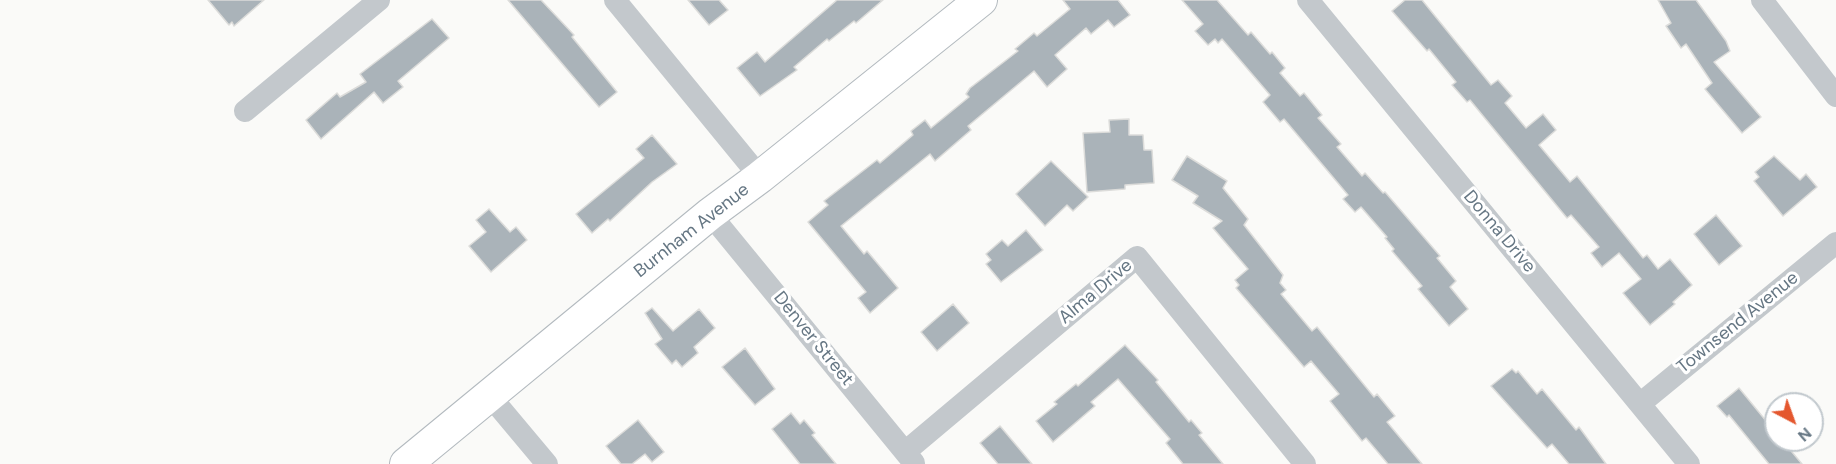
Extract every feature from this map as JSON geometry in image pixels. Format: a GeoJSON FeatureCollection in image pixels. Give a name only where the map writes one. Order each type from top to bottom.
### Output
{"type":"FeatureCollection","features":[{"type":"Feature","properties":{"kind":"street"},"geometry":{"type":"LineString","coordinates":[[245,111],[379,0]]}},
{"type":"Feature","properties":{"kind":"street"},"geometry":{"type":"LineString","coordinates":[[615,0],[760,177]]}},
{"type":"Feature","properties":{"kind":"street","name":"Burnham Avenue"},"geometry":{"type":"LineString","coordinates":[[406,464],[710,214],[760,177],[981,0]]}},
{"type":"Feature","properties":{"kind":"street","name":"Donna Drive"},"geometry":{"type":"LineString","coordinates":[[1308,0],[1689,464]]}},
{"type":"Feature","properties":{"kind":"street"},"geometry":{"type":"LineString","coordinates":[[1762,0],[1836,96]]}},
{"type":"Feature","properties":{"kind":"street","name":"Denver Street"},"geometry":{"type":"LineString","coordinates":[[710,214],[910,458]]}},
{"type":"Feature","properties":{"kind":"street","name":"Townsend Avenue"},"geometry":{"type":"LineString","coordinates":[[1641,403],[1836,243]]}},
{"type":"Feature","properties":{"kind":"street","name":"Alma Drive"},"geometry":{"type":"LineString","coordinates":[[910,458],[1137,257],[1305,464]]}},
{"type":"Feature","properties":{"kind":"street"},"geometry":{"type":"LineString","coordinates":[[490,396],[547,464]]}},
{"type":"Feature","properties":{"kind":"building"},"geometry":{"type":"Polygon","coordinates":[[[208,0],[264,0],[234,26],[232,22],[229,25],[208,0]]]}},
{"type":"Feature","properties":{"kind":"building"},"geometry":{"type":"Polygon","coordinates":[[[508,0],[541,0],[574,35],[572,37],[617,92],[599,107],[508,0]]]}},
{"type":"Feature","properties":{"kind":"building"},"geometry":{"type":"Polygon","coordinates":[[[688,0],[719,0],[728,10],[709,25],[688,0]]]}},
{"type":"Feature","properties":{"kind":"building"},"geometry":{"type":"Polygon","coordinates":[[[837,0],[883,0],[856,23],[854,21],[829,41],[827,39],[794,67],[797,70],[760,96],[737,68],[757,52],[765,62],[837,0]]]}},
{"type":"Feature","properties":{"kind":"building"},"geometry":{"type":"Polygon","coordinates":[[[1063,0],[1118,0],[1130,15],[1114,27],[1108,20],[1091,34],[1086,28],[1055,55],[1067,69],[1047,87],[1034,71],[968,126],[971,130],[935,161],[930,154],[841,226],[864,254],[867,251],[898,288],[870,313],[858,298],[866,292],[808,222],[828,205],[824,201],[877,160],[880,163],[913,135],[911,131],[925,120],[931,128],[969,97],[966,94],[970,88],[1018,51],[1015,49],[1034,33],[1037,36],[1070,9],[1063,0]]]}},
{"type":"Feature","properties":{"kind":"building"},"geometry":{"type":"Polygon","coordinates":[[[1182,0],[1217,0],[1248,35],[1251,32],[1270,54],[1272,52],[1285,68],[1280,73],[1300,96],[1304,93],[1322,115],[1318,118],[1341,144],[1337,147],[1362,176],[1365,173],[1383,193],[1385,192],[1440,256],[1437,258],[1456,281],[1450,287],[1468,309],[1449,326],[1418,289],[1422,286],[1392,251],[1394,249],[1385,238],[1387,237],[1361,207],[1355,212],[1343,199],[1348,195],[1284,119],[1280,122],[1263,102],[1270,95],[1222,39],[1218,43],[1215,39],[1208,45],[1195,31],[1203,24],[1182,0]]]}},
{"type":"Feature","properties":{"kind":"building"},"geometry":{"type":"Polygon","coordinates":[[[1405,0],[1422,0],[1491,85],[1498,80],[1512,96],[1505,103],[1526,128],[1543,114],[1556,130],[1539,145],[1570,182],[1577,176],[1643,258],[1647,255],[1658,269],[1670,259],[1692,285],[1673,302],[1675,304],[1650,325],[1623,293],[1641,279],[1619,253],[1602,267],[1591,253],[1599,247],[1571,215],[1567,218],[1470,100],[1467,102],[1452,85],[1456,82],[1429,49],[1427,51],[1392,11],[1405,0]]]}},
{"type":"Feature","properties":{"kind":"building"},"geometry":{"type":"Polygon","coordinates":[[[1658,0],[1696,0],[1726,41],[1730,51],[1714,62],[1761,117],[1742,133],[1705,89],[1712,83],[1686,44],[1681,48],[1666,26],[1671,23],[1658,0]]]}},
{"type":"Feature","properties":{"kind":"building"},"geometry":{"type":"Polygon","coordinates":[[[432,19],[449,38],[398,81],[403,87],[383,103],[374,92],[321,139],[306,120],[337,93],[340,97],[366,82],[360,74],[432,19]]]}},
{"type":"Feature","properties":{"kind":"building"},"geometry":{"type":"Polygon","coordinates":[[[1129,119],[1129,135],[1143,135],[1144,150],[1152,150],[1154,183],[1125,185],[1125,189],[1087,192],[1083,133],[1110,132],[1109,120],[1129,119]]]}},
{"type":"Feature","properties":{"kind":"building"},"geometry":{"type":"Polygon","coordinates":[[[652,135],[677,164],[652,182],[610,221],[608,219],[592,233],[576,214],[644,158],[636,149],[652,135]]]}},
{"type":"Feature","properties":{"kind":"building"},"geometry":{"type":"Polygon","coordinates":[[[1187,156],[1227,181],[1223,188],[1248,219],[1244,225],[1283,275],[1280,283],[1286,290],[1281,294],[1312,331],[1317,327],[1374,397],[1377,394],[1395,416],[1387,422],[1422,464],[1388,464],[1366,438],[1362,441],[1330,401],[1339,394],[1311,361],[1304,367],[1236,288],[1239,285],[1235,280],[1248,269],[1213,228],[1222,221],[1193,203],[1198,196],[1172,180],[1187,156]]]}},
{"type":"Feature","properties":{"kind":"building"},"geometry":{"type":"Polygon","coordinates":[[[1774,156],[1800,180],[1806,174],[1817,187],[1783,216],[1754,181],[1759,177],[1755,172],[1774,156]]]}},
{"type":"Feature","properties":{"kind":"building"},"geometry":{"type":"Polygon","coordinates":[[[1051,161],[1088,197],[1073,211],[1067,205],[1045,226],[1016,194],[1051,161]]]}},
{"type":"Feature","properties":{"kind":"building"},"geometry":{"type":"Polygon","coordinates":[[[489,209],[510,232],[516,227],[527,240],[491,272],[469,246],[486,232],[476,220],[489,209]]]}},
{"type":"Feature","properties":{"kind":"building"},"geometry":{"type":"Polygon","coordinates":[[[1716,215],[1742,246],[1719,265],[1694,234],[1716,215]]]}},
{"type":"Feature","properties":{"kind":"building"},"geometry":{"type":"Polygon","coordinates":[[[1026,230],[1043,250],[1001,282],[986,264],[991,260],[986,254],[1002,240],[1008,246],[1026,230]]]}},
{"type":"Feature","properties":{"kind":"building"},"geometry":{"type":"Polygon","coordinates":[[[953,304],[969,323],[937,351],[921,332],[953,304]]]}},
{"type":"Feature","properties":{"kind":"building"},"geometry":{"type":"Polygon","coordinates":[[[652,308],[673,331],[699,309],[715,328],[694,347],[698,353],[682,367],[676,360],[672,364],[655,344],[662,339],[645,313],[652,308]]]}},
{"type":"Feature","properties":{"kind":"building"},"geometry":{"type":"Polygon","coordinates":[[[1125,345],[1158,380],[1156,382],[1189,422],[1191,420],[1202,433],[1199,435],[1223,464],[1183,464],[1166,443],[1170,439],[1118,379],[1091,402],[1095,406],[1053,442],[1036,421],[1057,404],[1054,402],[1076,384],[1078,386],[1125,345]]]}},
{"type":"Feature","properties":{"kind":"building"},"geometry":{"type":"Polygon","coordinates":[[[745,348],[775,389],[755,405],[722,367],[745,348]]]}},
{"type":"Feature","properties":{"kind":"building"},"geometry":{"type":"Polygon","coordinates":[[[1512,369],[1516,373],[1518,371],[1537,394],[1542,389],[1576,430],[1579,427],[1606,464],[1569,464],[1552,444],[1547,448],[1491,386],[1512,369]]]}},
{"type":"Feature","properties":{"kind":"building"},"geometry":{"type":"Polygon","coordinates":[[[1739,388],[1764,418],[1764,452],[1792,452],[1802,464],[1769,464],[1729,415],[1727,417],[1717,406],[1739,388]]]}},
{"type":"Feature","properties":{"kind":"building"},"geometry":{"type":"Polygon","coordinates":[[[791,413],[800,424],[804,420],[815,433],[812,435],[836,464],[800,464],[772,429],[791,413]]]}},
{"type":"Feature","properties":{"kind":"building"},"geometry":{"type":"Polygon","coordinates":[[[638,420],[664,452],[652,462],[645,454],[632,464],[621,464],[606,446],[638,420]]]}},
{"type":"Feature","properties":{"kind":"building"},"geometry":{"type":"Polygon","coordinates":[[[1000,426],[1032,464],[998,464],[980,443],[1000,426]]]}}]}
